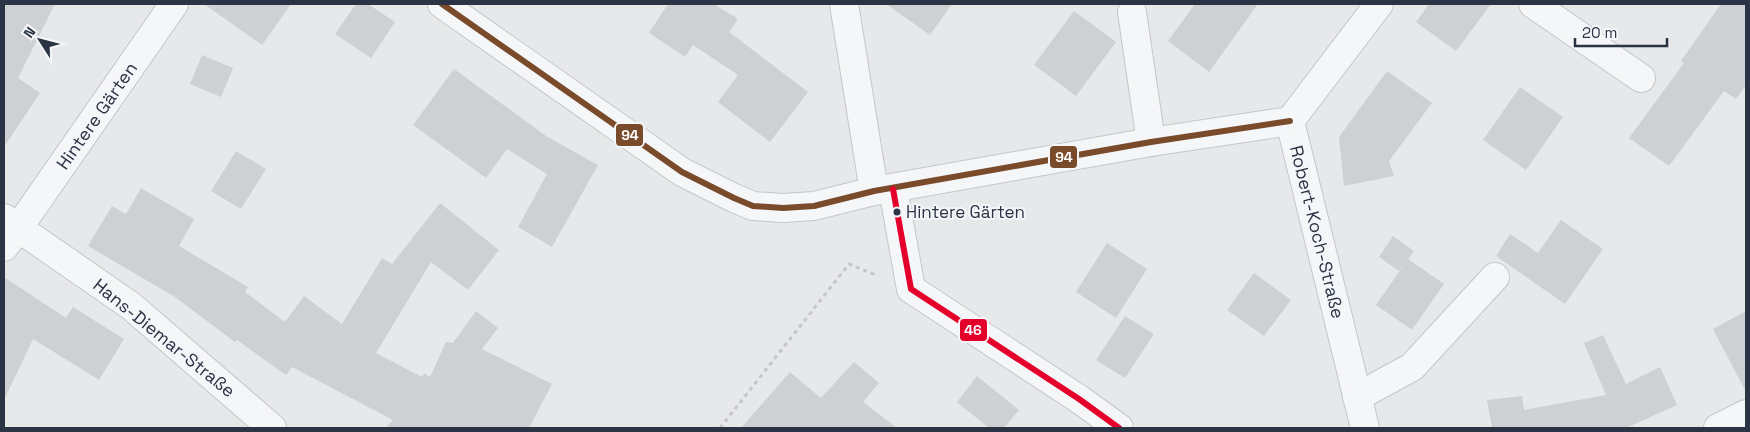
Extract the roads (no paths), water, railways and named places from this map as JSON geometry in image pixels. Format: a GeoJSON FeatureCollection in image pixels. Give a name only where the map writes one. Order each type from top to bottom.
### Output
{"type":"FeatureCollection","features":[{"type":"Feature","properties":{"kind":"street","name":"Hintere Gärten"},"geometry":{"type":"LineString","coordinates":[[9,231],[174,4]]}},
{"type":"Feature","properties":{"kind":"street"},"geometry":{"type":"LineString","coordinates":[[844,4],[884,190],[911,289],[1120,428]]}},
{"type":"Feature","properties":{"kind":"street","name":"Robert-Koch-Straße"},"geometry":{"type":"LineString","coordinates":[[1365,428],[1290,121],[1379,4]]}},
{"type":"Feature","properties":{"kind":"street"},"geometry":{"type":"LineString","coordinates":[[1533,4],[1640,78]]}},
{"type":"Feature","properties":{"kind":"street"},"geometry":{"type":"LineString","coordinates":[[452,7],[682,172],[753,206],[783,208],[814,206],[884,190],[1151,142],[1290,121]]}},
{"type":"Feature","properties":{"kind":"street"},"geometry":{"type":"LineString","coordinates":[[1132,12],[1151,142]]}},
{"type":"Feature","properties":{"kind":"street","name":"Hans-Diemar-Straße"},"geometry":{"type":"LineString","coordinates":[[9,231],[131,306],[272,428]]}},
{"type":"Feature","properties":{"kind":"street"},"geometry":{"type":"LineString","coordinates":[[1357,397],[1412,367],[1495,277]]}},
{"type":"Feature","properties":{"kind":"street"},"geometry":{"type":"LineString","coordinates":[[1718,428],[1746,414]]}},
{"type":"Feature","properties":{"kind":"place","name":"Hintere Gärten"},"geometry":{"type":"Point","coordinates":[897,212]}}]}
